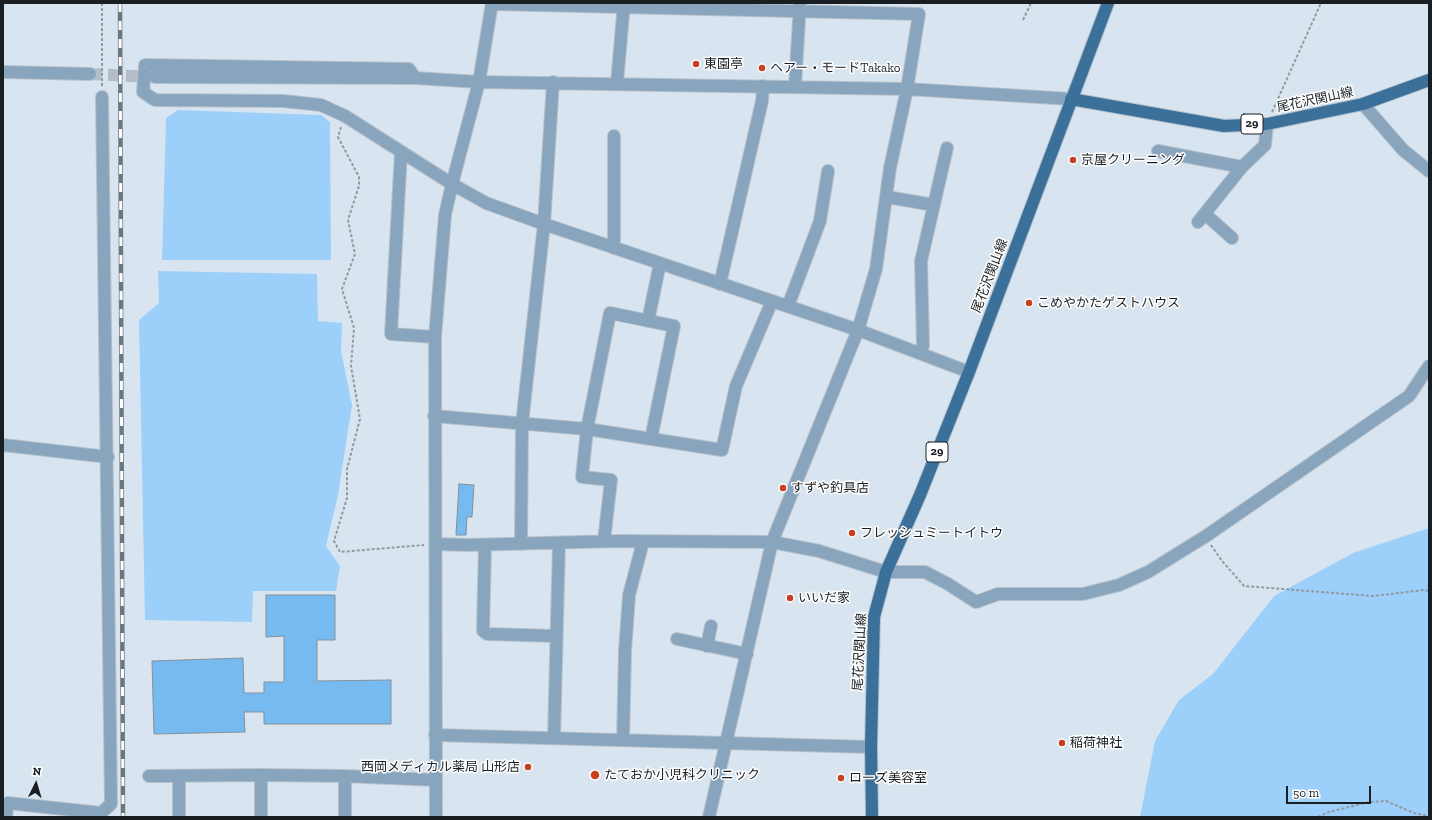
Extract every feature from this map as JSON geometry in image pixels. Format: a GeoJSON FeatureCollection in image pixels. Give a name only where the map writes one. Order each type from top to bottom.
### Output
{"type":"FeatureCollection","features":[{"type":"Feature","properties":{"kind":"main road"},"geometry":{"type":"LineString","coordinates":[[1071,100],[1108,3]]}},
{"type":"Feature","properties":{"kind":"main road","name":"尾花沢関山線"},"geometry":{"type":"LineString","coordinates":[[872,817],[871,746],[874,617],[886,572],[920,495],[969,372],[1071,100],[1224,126],[1267,124],[1363,104],[1429,80]]}},
{"type":"Feature","properties":{"kind":"street"},"geometry":{"type":"LineString","coordinates":[[436,817],[435,337],[445,215],[479,82],[492,4],[800,8],[919,14],[907,88],[890,168],[876,269],[858,330],[772,542],[709,817]]}},
{"type":"Feature","properties":{"kind":"street"},"geometry":{"type":"LineString","coordinates":[[617,83],[625,5]]}},
{"type":"Feature","properties":{"kind":"street"},"geometry":{"type":"LineString","coordinates":[[795,87],[800,8]]}},
{"type":"Feature","properties":{"kind":"street"},"geometry":{"type":"LineString","coordinates":[[415,78],[409,69],[145,66],[143,92],[155,100],[283,101],[321,105],[344,116],[452,184],[486,203],[614,248],[858,330],[969,372]]}},
{"type":"Feature","properties":{"kind":"street"},"geometry":{"type":"LineString","coordinates":[[3,72],[90,74]]}},
{"type":"Feature","properties":{"kind":"street"},"geometry":{"type":"LineString","coordinates":[[155,77],[415,78],[479,82],[907,88],[1071,100]]}},
{"type":"Feature","properties":{"kind":"street"},"geometry":{"type":"LineString","coordinates":[[521,544],[522,424],[544,224],[553,82]]}},
{"type":"Feature","properties":{"kind":"street"},"geometry":{"type":"LineString","coordinates":[[720,284],[762,101],[763,86]]}},
{"type":"Feature","properties":{"kind":"street"},"geometry":{"type":"LineString","coordinates":[[6,817],[8,803],[101,813],[111,804],[108,457],[102,98]]}},
{"type":"Feature","properties":{"kind":"street"},"geometry":{"type":"LineString","coordinates":[[1363,104],[1403,150],[1429,171]]}},
{"type":"Feature","properties":{"kind":"street"},"geometry":{"type":"LineString","coordinates":[[1232,238],[1202,218],[1242,167],[1265,145],[1267,124]]}},
{"type":"Feature","properties":{"kind":"street"},"geometry":{"type":"LineString","coordinates":[[614,136],[614,248]]}},
{"type":"Feature","properties":{"kind":"street"},"geometry":{"type":"LineString","coordinates":[[921,353],[923,345],[921,261],[947,148]]}},
{"type":"Feature","properties":{"kind":"street"},"geometry":{"type":"LineString","coordinates":[[1158,150],[1242,167]]}},
{"type":"Feature","properties":{"kind":"street"},"geometry":{"type":"LineString","coordinates":[[401,152],[390,334],[435,337]]}},
{"type":"Feature","properties":{"kind":"street"},"geometry":{"type":"LineString","coordinates":[[788,306],[820,221],[828,171]]}},
{"type":"Feature","properties":{"kind":"street"},"geometry":{"type":"LineString","coordinates":[[887,197],[934,205]]}},
{"type":"Feature","properties":{"kind":"street"},"geometry":{"type":"LineString","coordinates":[[648,321],[660,263]]}},
{"type":"Feature","properties":{"kind":"street"},"geometry":{"type":"LineString","coordinates":[[434,416],[587,429],[722,450],[736,386],[772,301]]}},
{"type":"Feature","properties":{"kind":"street"},"geometry":{"type":"LineString","coordinates":[[604,541],[611,480],[582,477],[587,429],[610,313],[674,326],[651,439]]}},
{"type":"Feature","properties":{"kind":"street"},"geometry":{"type":"LineString","coordinates":[[435,544],[485,545],[604,541],[772,542],[820,551],[886,572],[925,572],[948,584],[976,602],[998,594],[1083,594],[1119,585],[1148,572],[1206,536],[1409,396],[1429,366]]}},
{"type":"Feature","properties":{"kind":"street"},"geometry":{"type":"LineString","coordinates":[[3,445],[108,457]]}},
{"type":"Feature","properties":{"kind":"street"},"geometry":{"type":"LineString","coordinates":[[623,740],[625,651],[629,595],[643,542]]}},
{"type":"Feature","properties":{"kind":"street"},"geometry":{"type":"LineString","coordinates":[[554,738],[558,543]]}},
{"type":"Feature","properties":{"kind":"street"},"geometry":{"type":"LineString","coordinates":[[485,545],[483,631],[487,634],[556,636]]}},
{"type":"Feature","properties":{"kind":"street"},"geometry":{"type":"LineString","coordinates":[[707,646],[711,626]]}},
{"type":"Feature","properties":{"kind":"street"},"geometry":{"type":"LineString","coordinates":[[677,640],[747,654]]}},
{"type":"Feature","properties":{"kind":"street"},"geometry":{"type":"LineString","coordinates":[[435,735],[871,746]]}},
{"type":"Feature","properties":{"kind":"street"},"geometry":{"type":"LineString","coordinates":[[261,775],[261,817]]}},
{"type":"Feature","properties":{"kind":"street"},"geometry":{"type":"LineString","coordinates":[[149,776],[345,776],[436,780]]}},
{"type":"Feature","properties":{"kind":"street"},"geometry":{"type":"LineString","coordinates":[[179,776],[179,817]]}},
{"type":"Feature","properties":{"kind":"street"},"geometry":{"type":"LineString","coordinates":[[345,776],[345,817]]}},
{"type":"Feature","properties":{"kind":"path"},"geometry":{"type":"LineString","coordinates":[[102,3],[102,98]]}},
{"type":"Feature","properties":{"kind":"path"},"geometry":{"type":"LineString","coordinates":[[1023,20],[1031,3]]}},
{"type":"Feature","properties":{"kind":"path"},"geometry":{"type":"LineString","coordinates":[[1267,124],[1321,3]]}},
{"type":"Feature","properties":{"kind":"path"},"geometry":{"type":"LineString","coordinates":[[344,116],[338,137],[359,177],[360,186],[348,220],[355,254],[342,289],[354,328],[351,366],[360,419],[347,469],[347,498],[334,541],[340,552],[435,544]]}},
{"type":"Feature","properties":{"kind":"path"},"geometry":{"type":"LineString","coordinates":[[1206,536],[1222,561],[1244,586],[1373,596],[1424,590],[1429,591]]}},
{"type":"Feature","properties":{"kind":"path"},"geometry":{"type":"LineString","coordinates":[[1318,817],[1329,812],[1369,802],[1386,801],[1414,813],[1429,816]]}},
{"type":"Feature","properties":{"kind":"shaded area"},"geometry":{"type":"Polygon","coordinates":[[[178,110],[321,115],[330,122],[331,260],[162,260],[166,118],[178,110]]]}},
{"type":"Feature","properties":{"kind":"shaded area"},"geometry":{"type":"Polygon","coordinates":[[[158,271],[317,274],[318,321],[342,323],[341,351],[352,405],[338,495],[326,546],[340,566],[336,591],[253,591],[252,622],[145,620],[139,320],[159,303],[158,271]]]}},
{"type":"Feature","properties":{"kind":"shaded area"},"geometry":{"type":"Polygon","coordinates":[[[1429,528],[1429,817],[1140,817],[1155,741],[1179,700],[1213,674],[1274,596],[1353,553],[1429,528]]]}},
{"type":"Feature","properties":{"kind":"building"},"geometry":{"type":"Polygon","coordinates":[[[459,484],[474,485],[472,517],[467,517],[466,535],[456,535],[459,484]]]}},
{"type":"Feature","properties":{"kind":"building"},"geometry":{"type":"Polygon","coordinates":[[[266,595],[335,595],[335,640],[317,640],[317,681],[391,680],[391,724],[264,724],[264,712],[244,712],[245,732],[154,734],[152,661],[243,658],[244,693],[264,693],[264,682],[284,682],[284,636],[266,637],[266,595]]]}},
{"type":"Feature","properties":{"kind":"tunnel"},"geometry":{"type":"LineString","coordinates":[[90,74],[154,77]]}},
{"type":"Feature","properties":{"kind":"railway"},"geometry":{"type":"LineString","coordinates":[[120,3],[123,817]]}},
{"type":"Feature","properties":{"kind":"place","name":"東園亭"},"geometry":{"type":"Point","coordinates":[696,64]}},
{"type":"Feature","properties":{"kind":"place","name":"ヘアー・モードTakako"},"geometry":{"type":"Point","coordinates":[762,68]}},
{"type":"Feature","properties":{"kind":"place","name":"京屋クリーニング"},"geometry":{"type":"Point","coordinates":[1073,160]}},
{"type":"Feature","properties":{"kind":"place","name":"こめやかたゲストハウス"},"geometry":{"type":"Point","coordinates":[1029,303]}},
{"type":"Feature","properties":{"kind":"place","name":"すずや釣具店"},"geometry":{"type":"Point","coordinates":[783,488]}},
{"type":"Feature","properties":{"kind":"place","name":"フレッシュミートイトウ"},"geometry":{"type":"Point","coordinates":[852,533]}},
{"type":"Feature","properties":{"kind":"place","name":"いいだ家"},"geometry":{"type":"Point","coordinates":[790,598]}},
{"type":"Feature","properties":{"kind":"place","name":"稲荷神社"},"geometry":{"type":"Point","coordinates":[1062,743]}},
{"type":"Feature","properties":{"kind":"place","name":"西岡メディカル薬局 山形店"},"geometry":{"type":"Point","coordinates":[528,767]}},
{"type":"Feature","properties":{"kind":"place","name":"たておか小児科クリニック"},"geometry":{"type":"Point","coordinates":[595,775]}},
{"type":"Feature","properties":{"kind":"place","name":"ローズ美容室"},"geometry":{"type":"Point","coordinates":[841,778]}}]}
